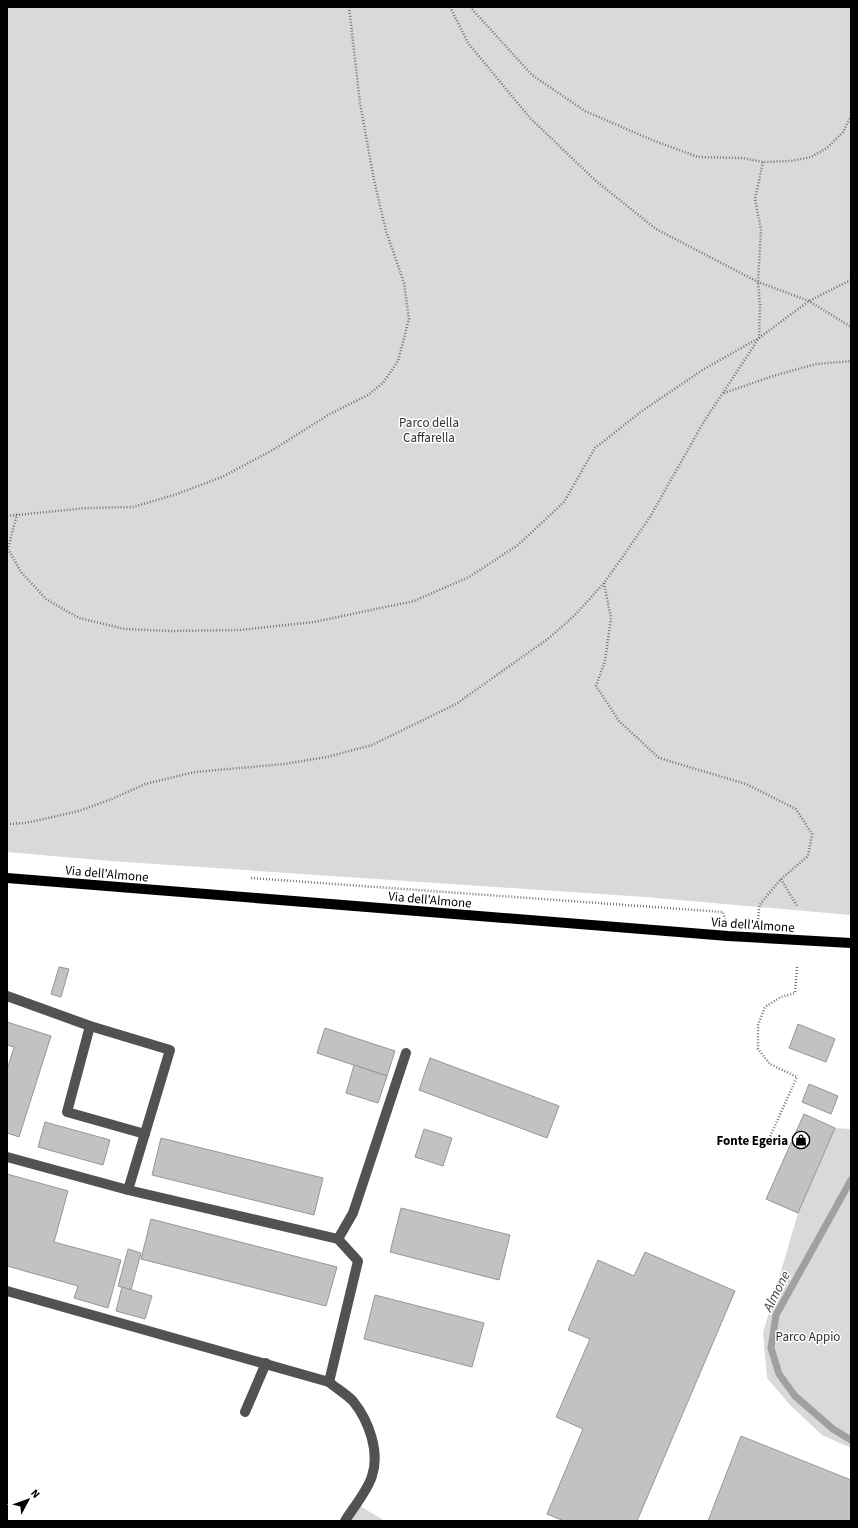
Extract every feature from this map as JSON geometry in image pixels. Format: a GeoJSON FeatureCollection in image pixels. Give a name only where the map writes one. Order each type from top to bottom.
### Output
{"type":"FeatureCollection","features":[{"type":"Feature","properties":{"kind":"main road","name":"Via dell'Almone"},"geometry":{"type":"LineString","coordinates":[[7,878],[758,938],[851,943]]}},
{"type":"Feature","properties":{"kind":"lane"},"geometry":{"type":"LineString","coordinates":[[7,996],[90,1026],[170,1050],[128,1190]]}},
{"type":"Feature","properties":{"kind":"lane"},"geometry":{"type":"LineString","coordinates":[[90,1026],[67,1112],[145,1134]]}},
{"type":"Feature","properties":{"kind":"lane"},"geometry":{"type":"LineString","coordinates":[[338,1239],[353,1214],[406,1053]]}},
{"type":"Feature","properties":{"kind":"lane"},"geometry":{"type":"LineString","coordinates":[[7,1157],[128,1190],[338,1239],[358,1261],[329,1382]]}},
{"type":"Feature","properties":{"kind":"lane"},"geometry":{"type":"LineString","coordinates":[[7,1291],[329,1382],[352,1401],[366,1423],[374,1446],[375,1463],[372,1478],[345,1521]]}},
{"type":"Feature","properties":{"kind":"lane"},"geometry":{"type":"LineString","coordinates":[[245,1412],[266,1363]]}},
{"type":"Feature","properties":{"kind":"path"},"geometry":{"type":"LineString","coordinates":[[7,516],[86,508],[133,507],[177,494],[222,477],[271,450],[328,415],[368,395],[383,383],[398,361],[409,319],[404,283],[386,231],[374,180],[360,103],[348,7]]}},
{"type":"Feature","properties":{"kind":"path"},"geometry":{"type":"LineString","coordinates":[[450,7],[468,43],[530,118],[596,181],[656,229],[758,282],[809,301],[851,327]]}},
{"type":"Feature","properties":{"kind":"path"},"geometry":{"type":"LineString","coordinates":[[470,7],[532,75],[585,111],[652,140],[698,157],[742,158],[763,162],[791,161],[811,157],[827,148],[843,132],[851,116]]}},
{"type":"Feature","properties":{"kind":"path"},"geometry":{"type":"LineString","coordinates":[[7,824],[26,823],[79,811],[112,799],[146,784],[195,772],[284,764],[327,757],[372,745],[456,704],[488,683],[550,638],[575,615],[604,583],[650,517],[703,423],[759,338],[760,305],[758,282],[761,230],[755,198],[763,162]]}},
{"type":"Feature","properties":{"kind":"path"},"geometry":{"type":"LineString","coordinates":[[17,514],[8,549],[21,572],[46,599],[79,618],[125,629],[170,631],[254,628],[314,622],[414,601],[470,577],[518,545],[564,502],[595,448],[642,411],[704,368],[759,338],[809,301],[851,280]]}},
{"type":"Feature","properties":{"kind":"path"},"geometry":{"type":"LineString","coordinates":[[723,393],[816,364],[851,361]]}},
{"type":"Feature","properties":{"kind":"path"},"geometry":{"type":"LineString","coordinates":[[604,583],[611,618],[605,661],[596,686],[619,721],[659,758],[746,784],[796,809],[812,834],[808,856],[781,879],[758,908],[758,938]]}},
{"type":"Feature","properties":{"kind":"path"},"geometry":{"type":"LineString","coordinates":[[246,878],[723,912]]}},
{"type":"Feature","properties":{"kind":"path"},"geometry":{"type":"LineString","coordinates":[[781,879],[797,906]]}},
{"type":"Feature","properties":{"kind":"path"},"geometry":{"type":"LineString","coordinates":[[769,1139],[797,1077],[770,1064],[758,1049],[758,1026],[765,1007],[781,997],[795,993],[797,968]]}},
{"type":"Feature","properties":{"kind":"green space","name":"Parco della Caffarella"},"geometry":{"type":"Polygon","coordinates":[[[7,7],[851,7],[851,915],[645,897],[110,861],[7,852],[7,7]]]}},
{"type":"Feature","properties":{"kind":"green space","name":"Parco Appio"},"geometry":{"type":"Polygon","coordinates":[[[835,1128],[851,1129],[851,1448],[822,1435],[790,1405],[767,1378],[763,1333],[798,1213],[835,1128]]]}},
{"type":"Feature","properties":{"kind":"green space"},"geometry":{"type":"Polygon","coordinates":[[[360,1506],[385,1521],[351,1521],[360,1506]]]}},
{"type":"Feature","properties":{"kind":"building"},"geometry":{"type":"Polygon","coordinates":[[[59,967],[69,969],[61,997],[51,994],[59,967]]]}},
{"type":"Feature","properties":{"kind":"building"},"geometry":{"type":"Polygon","coordinates":[[[7,1022],[51,1036],[19,1137],[7,1133],[7,1070],[14,1047],[7,1045],[7,1022]]]}},
{"type":"Feature","properties":{"kind":"building"},"geometry":{"type":"Polygon","coordinates":[[[798,1024],[835,1039],[826,1062],[789,1048],[798,1024]]]}},
{"type":"Feature","properties":{"kind":"building"},"geometry":{"type":"Polygon","coordinates":[[[325,1028],[395,1051],[387,1076],[317,1053],[325,1028]]]}},
{"type":"Feature","properties":{"kind":"building"},"geometry":{"type":"Polygon","coordinates":[[[430,1058],[559,1106],[547,1138],[419,1090],[430,1058]]]}},
{"type":"Feature","properties":{"kind":"building"},"geometry":{"type":"Polygon","coordinates":[[[354,1065],[387,1076],[378,1103],[346,1093],[354,1065]]]}},
{"type":"Feature","properties":{"kind":"building"},"geometry":{"type":"Polygon","coordinates":[[[809,1084],[838,1096],[831,1114],[802,1102],[809,1084]]]}},
{"type":"Feature","properties":{"kind":"building"},"geometry":{"type":"Polygon","coordinates":[[[804,1114],[835,1128],[798,1213],[766,1199],[804,1114]]]}},
{"type":"Feature","properties":{"kind":"building"},"geometry":{"type":"Polygon","coordinates":[[[45,1122],[110,1140],[103,1165],[38,1147],[45,1122]]]}},
{"type":"Feature","properties":{"kind":"building"},"geometry":{"type":"Polygon","coordinates":[[[424,1129],[452,1138],[443,1166],[415,1157],[424,1129]]]}},
{"type":"Feature","properties":{"kind":"building"},"geometry":{"type":"Polygon","coordinates":[[[161,1138],[323,1178],[314,1215],[152,1175],[161,1138]]]}},
{"type":"Feature","properties":{"kind":"building"},"geometry":{"type":"Polygon","coordinates":[[[7,1174],[68,1191],[54,1242],[121,1260],[108,1308],[74,1298],[78,1286],[7,1266],[7,1174]]]}},
{"type":"Feature","properties":{"kind":"building"},"geometry":{"type":"Polygon","coordinates":[[[401,1208],[510,1235],[499,1280],[390,1252],[401,1208]]]}},
{"type":"Feature","properties":{"kind":"building"},"geometry":{"type":"Polygon","coordinates":[[[151,1219],[337,1267],[326,1306],[141,1259],[151,1219]]]}},
{"type":"Feature","properties":{"kind":"building"},"geometry":{"type":"Polygon","coordinates":[[[128,1249],[141,1253],[131,1290],[118,1286],[128,1249]]]}},
{"type":"Feature","properties":{"kind":"building"},"geometry":{"type":"Polygon","coordinates":[[[645,1252],[735,1291],[637,1521],[564,1521],[547,1514],[583,1429],[556,1417],[590,1339],[568,1330],[598,1260],[634,1276],[645,1252]]]}},
{"type":"Feature","properties":{"kind":"building"},"geometry":{"type":"Polygon","coordinates":[[[122,1287],[152,1296],[145,1319],[116,1311],[122,1287]]]}},
{"type":"Feature","properties":{"kind":"building"},"geometry":{"type":"Polygon","coordinates":[[[375,1295],[484,1323],[472,1367],[364,1339],[375,1295]]]}},
{"type":"Feature","properties":{"kind":"building"},"geometry":{"type":"Polygon","coordinates":[[[741,1436],[851,1480],[851,1521],[708,1521],[741,1436]]]}},
{"type":"Feature","properties":{"kind":"waterway","name":"Almone"},"geometry":{"type":"LineString","coordinates":[[851,1180],[776,1315],[771,1348],[779,1374],[795,1396],[833,1429],[851,1440]]}},
{"type":"Feature","properties":{"kind":"place","name":"Fonte Egeria"},"geometry":{"type":"Point","coordinates":[801,1140]}}]}
